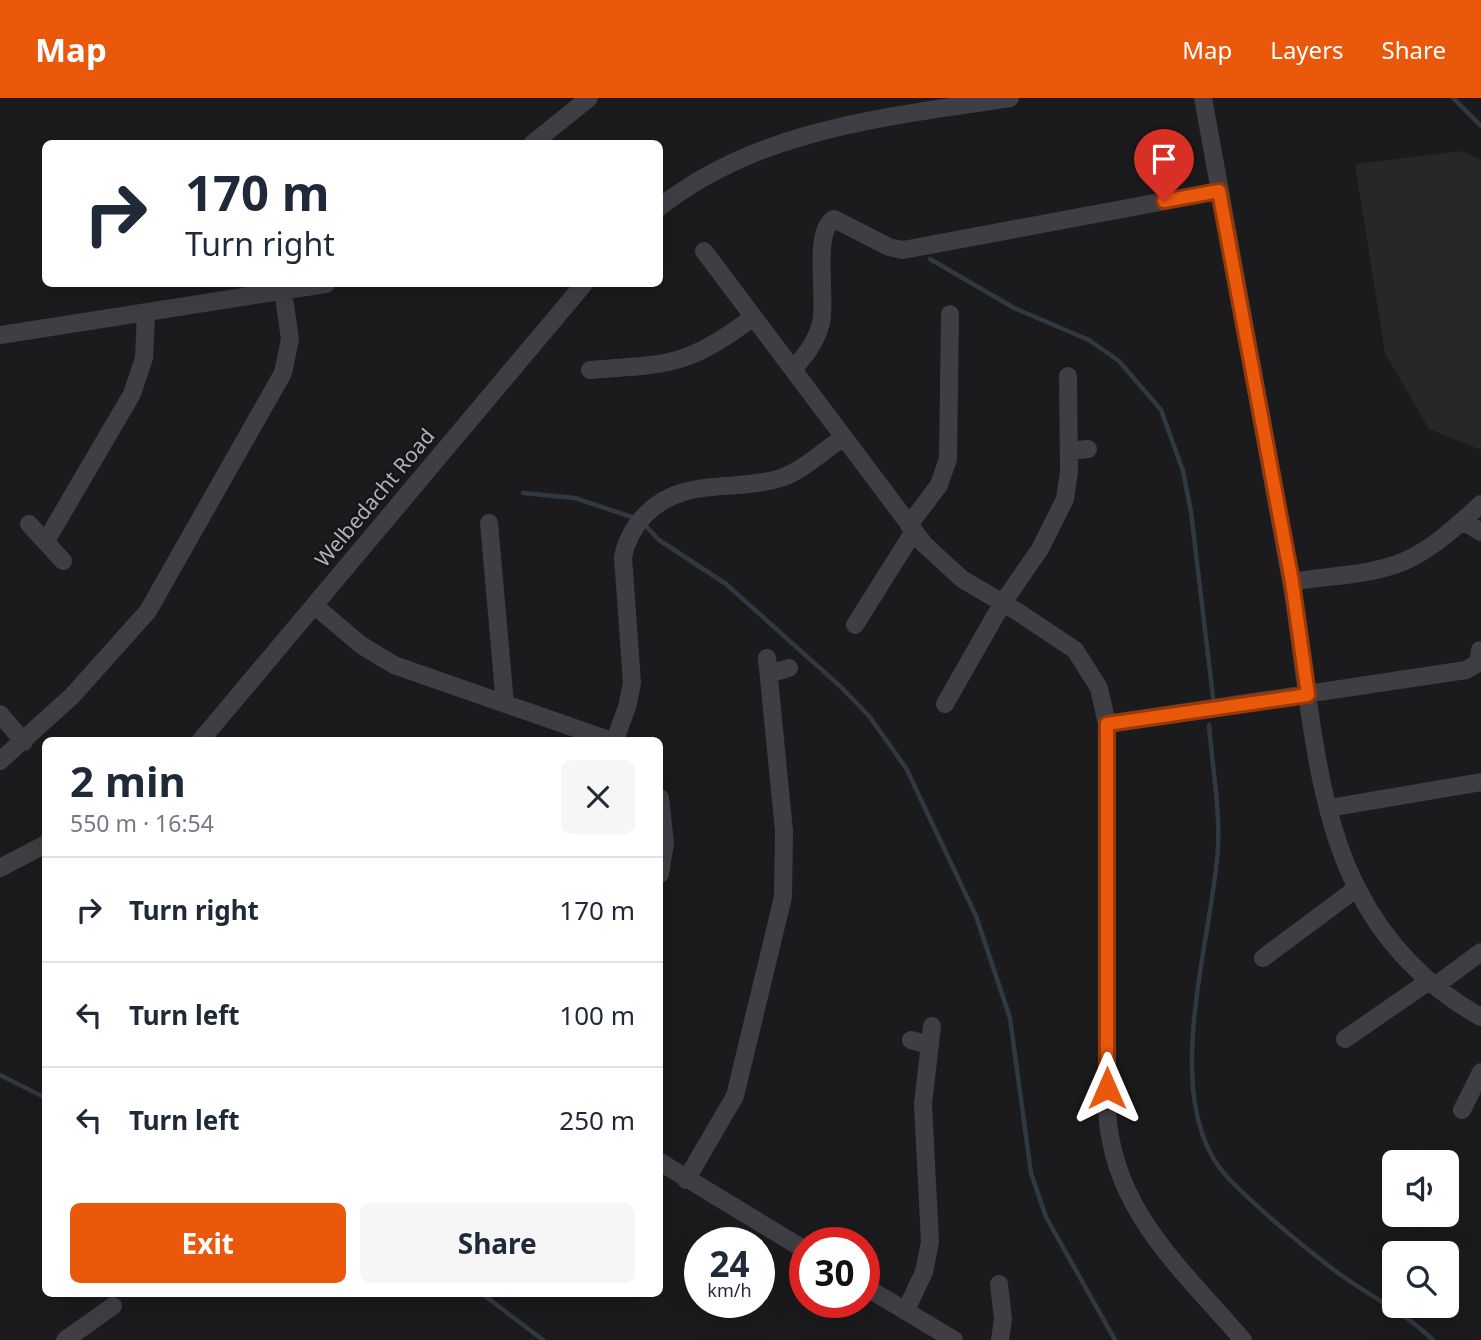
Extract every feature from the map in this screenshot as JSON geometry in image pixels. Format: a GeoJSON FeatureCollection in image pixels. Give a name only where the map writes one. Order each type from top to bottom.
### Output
{"type":"FeatureCollection","features":[{"type":"Feature","properties":{"kind":"street"},"geometry":{"type":"LineString","coordinates":[[537,140],[589,98]]}},
{"type":"Feature","properties":{"kind":"street"},"geometry":{"type":"LineString","coordinates":[[663,205],[715,170],[783,141],[888,117],[1010,98]]}},
{"type":"Feature","properties":{"kind":"street"},"geometry":{"type":"LineString","coordinates":[[1203,98],[1292,582],[1308,695],[1329,808],[1357,888],[1392,942],[1432,983],[1481,1017]]}},
{"type":"Feature","properties":{"kind":"street"},"geometry":{"type":"LineString","coordinates":[[793,369],[813,344],[821,324],[824,231],[834,219],[844,221],[881,244],[903,250],[1219,191]]}},
{"type":"Feature","properties":{"kind":"street"},"geometry":{"type":"LineString","coordinates":[[704,251],[911,528],[951,572],[1075,650],[1099,688],[1107,724],[1107,1110],[1110,1152],[1145,1226],[1243,1340]]}},
{"type":"Feature","properties":{"kind":"street"},"geometry":{"type":"LineString","coordinates":[[0,335],[308,287]]}},
{"type":"Feature","properties":{"kind":"street","name":"Welbedacht Road"},"geometry":{"type":"LineString","coordinates":[[204,737],[581,287]]}},
{"type":"Feature","properties":{"kind":"street"},"geometry":{"type":"LineString","coordinates":[[0,761],[72,696],[148,611],[243,448],[286,365],[290,339],[283,291]]}},
{"type":"Feature","properties":{"kind":"street"},"geometry":{"type":"LineString","coordinates":[[46,541],[132,394],[144,358],[146,313]]}},
{"type":"Feature","properties":{"kind":"street"},"geometry":{"type":"LineString","coordinates":[[855,625],[939,485],[948,458],[950,314]]}},
{"type":"Feature","properties":{"kind":"street"},"geometry":{"type":"LineString","coordinates":[[590,370],[680,361],[710,348],[753,317]]}},
{"type":"Feature","properties":{"kind":"street"},"geometry":{"type":"LineString","coordinates":[[945,704],[1002,604],[1040,549],[1060,512],[1067,488],[1068,376]]}},
{"type":"Feature","properties":{"kind":"street"},"geometry":{"type":"LineString","coordinates":[[616,737],[628,707],[633,673],[623,557],[627,542],[639,522],[665,499],[684,490],[769,481],[790,474],[844,437]]}},
{"type":"Feature","properties":{"kind":"street"},"geometry":{"type":"LineString","coordinates":[[1069,451],[1088,449]]}},
{"type":"Feature","properties":{"kind":"street"},"geometry":{"type":"LineString","coordinates":[[1292,582],[1402,562],[1422,552],[1481,504]]}},
{"type":"Feature","properties":{"kind":"street"},"geometry":{"type":"LineString","coordinates":[[1462,521],[1481,532]]}},
{"type":"Feature","properties":{"kind":"street"},"geometry":{"type":"LineString","coordinates":[[489,523],[505,704]]}},
{"type":"Feature","properties":{"kind":"street"},"geometry":{"type":"LineString","coordinates":[[29,524],[63,561]]}},
{"type":"Feature","properties":{"kind":"street"},"geometry":{"type":"LineString","coordinates":[[315,606],[361,645],[387,661],[418,675],[600,737]]}},
{"type":"Feature","properties":{"kind":"street"},"geometry":{"type":"LineString","coordinates":[[1107,724],[1466,670],[1478,663],[1480,650]]}},
{"type":"Feature","properties":{"kind":"street"},"geometry":{"type":"LineString","coordinates":[[686,1180],[735,1096],[783,897],[784,831],[768,666],[789,668]]}},
{"type":"Feature","properties":{"kind":"street"},"geometry":{"type":"LineString","coordinates":[[0,714],[24,742]]}},
{"type":"Feature","properties":{"kind":"street"},"geometry":{"type":"LineString","coordinates":[[1329,808],[1481,782]]}},
{"type":"Feature","properties":{"kind":"street"},"geometry":{"type":"LineString","coordinates":[[663,814],[663,845]]}},
{"type":"Feature","properties":{"kind":"street"},"geometry":{"type":"LineString","coordinates":[[0,868],[42,846]]}},
{"type":"Feature","properties":{"kind":"street"},"geometry":{"type":"LineString","coordinates":[[1263,958],[1357,888]]}},
{"type":"Feature","properties":{"kind":"street"},"geometry":{"type":"LineString","coordinates":[[1345,1039],[1481,952]]}},
{"type":"Feature","properties":{"kind":"street"},"geometry":{"type":"LineString","coordinates":[[906,1310],[924,1272],[930,1242],[923,1127],[932,1026]]}},
{"type":"Feature","properties":{"kind":"street"},"geometry":{"type":"LineString","coordinates":[[911,1040],[929,1045]]}},
{"type":"Feature","properties":{"kind":"street"},"geometry":{"type":"LineString","coordinates":[[1462,1110],[1481,1072]]}},
{"type":"Feature","properties":{"kind":"street"},"geometry":{"type":"LineString","coordinates":[[663,1164],[789,1241]]}},
{"type":"Feature","properties":{"kind":"street"},"geometry":{"type":"LineString","coordinates":[[999,1284],[1003,1319],[1000,1340]]}},
{"type":"Feature","properties":{"kind":"street"},"geometry":{"type":"LineString","coordinates":[[880,1295],[954,1340]]}},
{"type":"Feature","properties":{"kind":"street"},"geometry":{"type":"LineString","coordinates":[[65,1340],[113,1306]]}},
{"type":"Feature","properties":{"kind":"shaded area"},"geometry":{"type":"Polygon","coordinates":[[[1462,151],[1481,160],[1481,450],[1429,429],[1385,353],[1355,164],[1462,151]]]}},
{"type":"Feature","properties":{"kind":"waterway"},"geometry":{"type":"LineString","coordinates":[[1453,98],[1481,126]]}},
{"type":"Feature","properties":{"kind":"waterway"},"geometry":{"type":"LineString","coordinates":[[930,259],[1014,308],[1089,340],[1119,361],[1161,410],[1183,471],[1191,512],[1213,697]]}},
{"type":"Feature","properties":{"kind":"waterway"},"geometry":{"type":"LineString","coordinates":[[523,493],[575,498],[638,519]]}},
{"type":"Feature","properties":{"kind":"waterway"},"geometry":{"type":"LineString","coordinates":[[644,524],[659,540],[726,584],[841,687],[869,716],[906,768],[976,916],[1010,1018],[1031,1173],[1046,1217],[1115,1340]]}},
{"type":"Feature","properties":{"kind":"waterway"},"geometry":{"type":"LineString","coordinates":[[1209,725],[1217,801],[1218,847],[1194,1020],[1192,1066],[1196,1109],[1208,1148],[1230,1180],[1282,1228],[1338,1273],[1398,1312],[1433,1340]]}},
{"type":"Feature","properties":{"kind":"waterway"},"geometry":{"type":"LineString","coordinates":[[0,1075],[42,1096]]}},
{"type":"Feature","properties":{"kind":"waterway"},"geometry":{"type":"LineString","coordinates":[[486,1297],[543,1340]]}},
{"type":"Feature","properties":{"kind":"route"},"geometry":{"type":"LineString","coordinates":[[1107,1088],[1107,724],[1308,695],[1292,582],[1219,191],[1164,201]]}}]}
